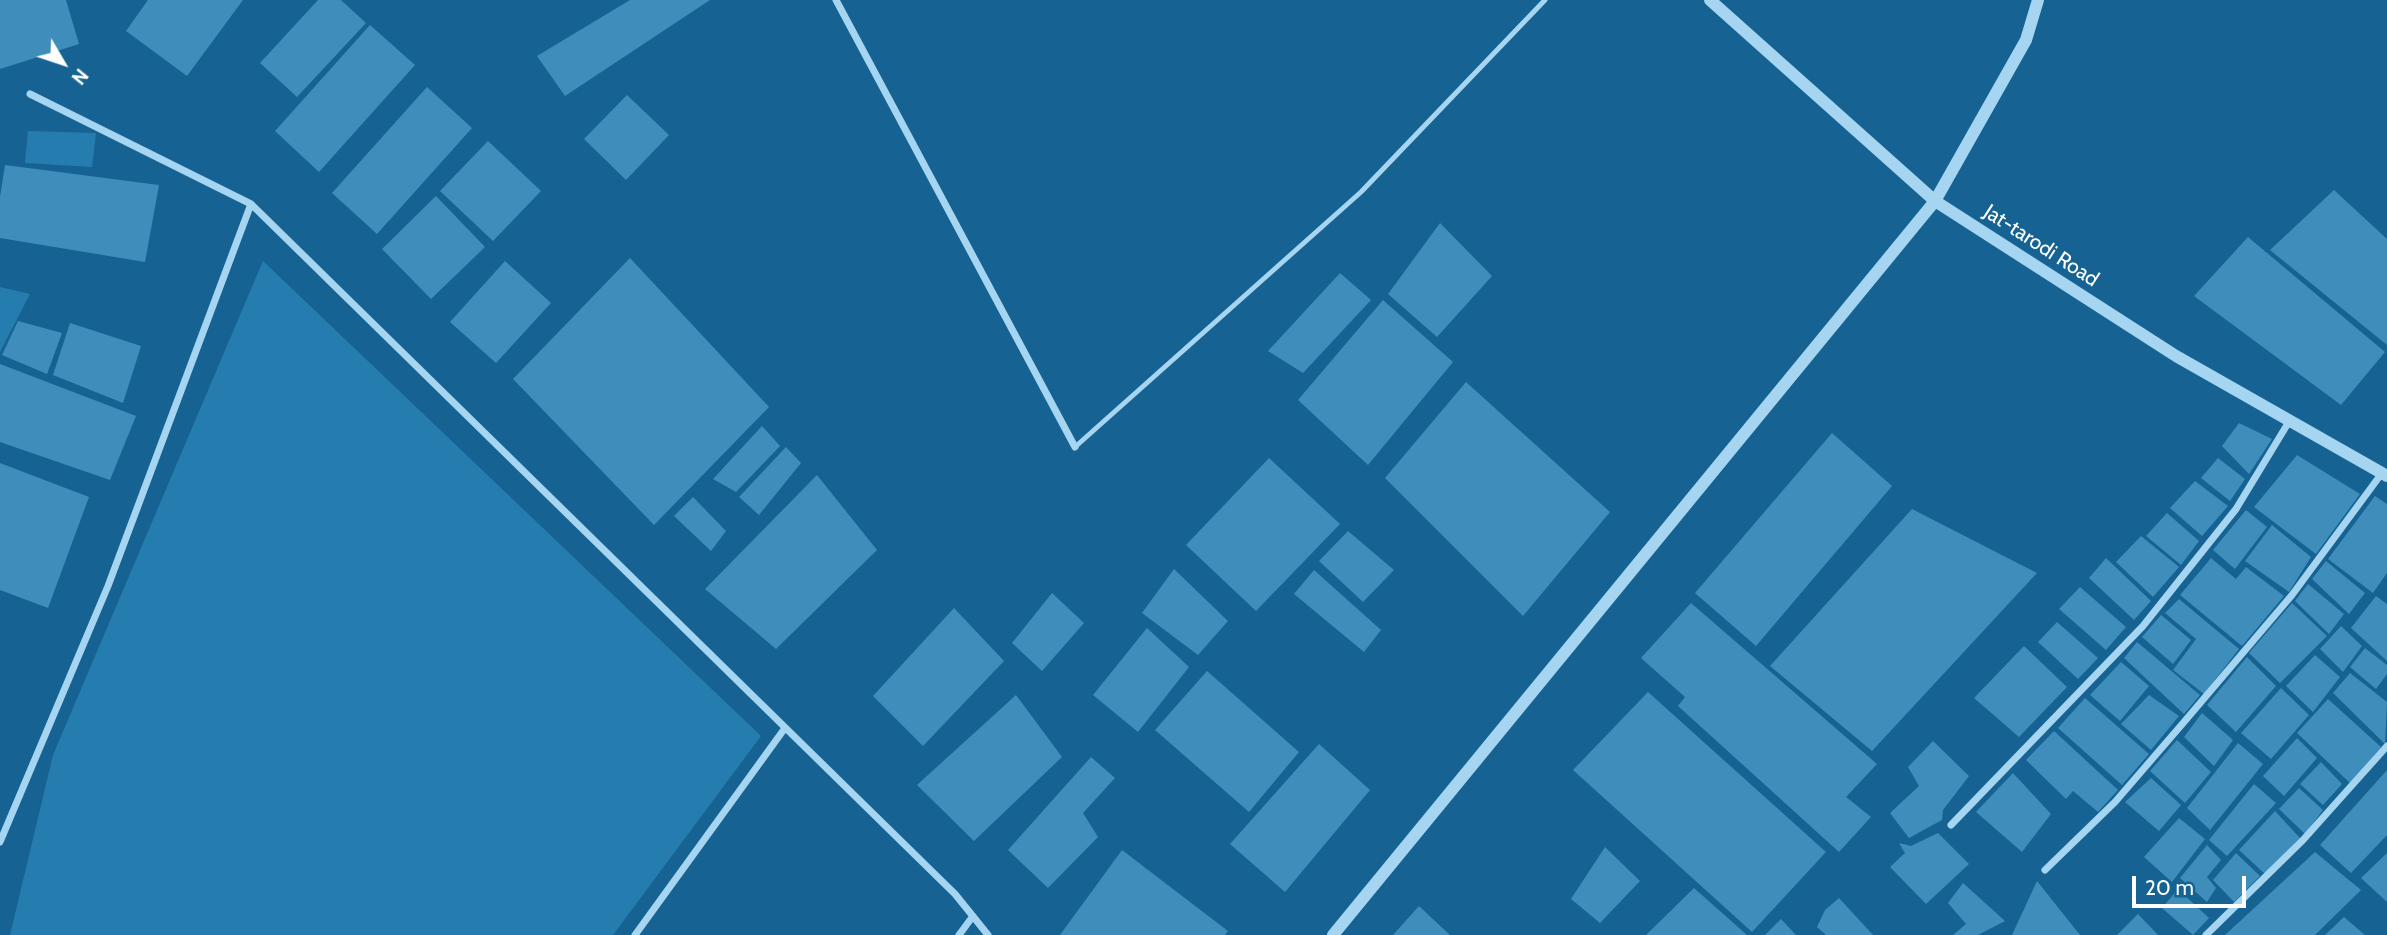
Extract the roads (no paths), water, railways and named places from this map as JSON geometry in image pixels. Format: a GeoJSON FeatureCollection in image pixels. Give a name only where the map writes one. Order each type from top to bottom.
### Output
{"type":"FeatureCollection","features":[{"type":"Feature","properties":{"kind":"street"},"geometry":{"type":"LineString","coordinates":[[836,0],[1074,447]]}},
{"type":"Feature","properties":{"kind":"street","name":"Jat-tarodi Road"},"geometry":{"type":"LineString","coordinates":[[1710,0],[1935,201],[2176,356],[2384,475]]}},
{"type":"Feature","properties":{"kind":"street"},"geometry":{"type":"LineString","coordinates":[[1333,935],[1935,201],[2026,40],[2038,0]]}},
{"type":"Feature","properties":{"kind":"street"},"geometry":{"type":"LineString","coordinates":[[30,94],[251,204],[955,894],[988,935]]}},
{"type":"Feature","properties":{"kind":"street"},"geometry":{"type":"LineString","coordinates":[[0,842],[108,586],[251,204]]}},
{"type":"Feature","properties":{"kind":"street"},"geometry":{"type":"LineString","coordinates":[[1951,825],[2143,626],[2236,509],[2290,420]]}},
{"type":"Feature","properties":{"kind":"street"},"geometry":{"type":"LineString","coordinates":[[2045,870],[2115,802],[2184,722],[2292,595],[2384,475]]}},
{"type":"Feature","properties":{"kind":"street"},"geometry":{"type":"LineString","coordinates":[[635,935],[785,728]]}},
{"type":"Feature","properties":{"kind":"street"},"geometry":{"type":"LineString","coordinates":[[2206,935],[2303,840],[2387,747]]}},
{"type":"Feature","properties":{"kind":"street"},"geometry":{"type":"LineString","coordinates":[[959,935],[973,916]]}},
{"type":"Feature","properties":{"kind":"lane"},"geometry":{"type":"LineString","coordinates":[[1074,447],[1361,192],[1545,0]]}}]}
